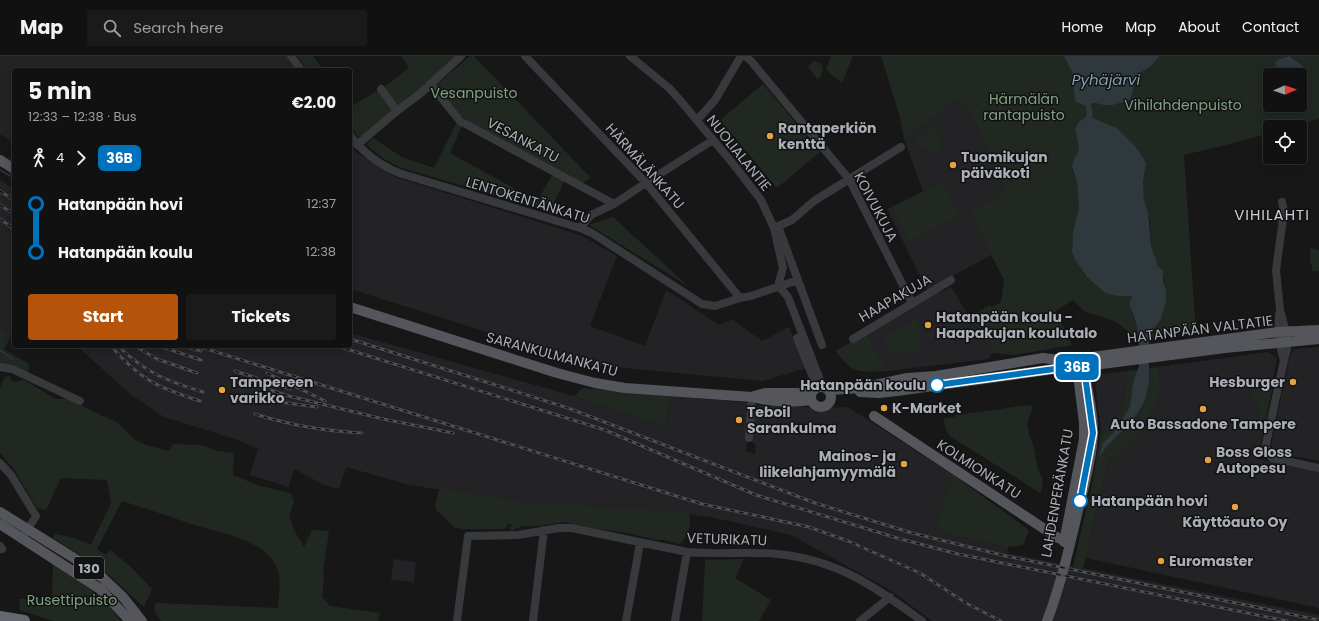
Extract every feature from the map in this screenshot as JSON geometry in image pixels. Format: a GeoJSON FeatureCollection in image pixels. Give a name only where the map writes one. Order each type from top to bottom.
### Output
{"type":"FeatureCollection","features":[{"type":"Feature","properties":{"kind":"highway"},"geometry":{"type":"LineString","coordinates":[[0,617],[24,621]]}},
{"type":"Feature","properties":{"kind":"main road"},"geometry":{"type":"LineString","coordinates":[[0,160],[12,168]]}},
{"type":"Feature","properties":{"kind":"main road","name":"SARANKULMANKATU"},"geometry":{"type":"LineString","coordinates":[[352,308],[534,366],[595,383],[629,388],[752,397],[775,401],[821,392],[854,392]]}},
{"type":"Feature","properties":{"kind":"main road","name":"HATANPÄÄN VALTATIE"},"geometry":{"type":"LineString","coordinates":[[854,392],[878,393],[898,391],[1079,366],[1135,356],[1283,337],[1319,330]]}},
{"type":"Feature","properties":{"kind":"main road","name":"HATANPÄÄN VALTATIE"},"geometry":{"type":"LineString","coordinates":[[1283,337],[1319,339]]}},
{"type":"Feature","properties":{"kind":"main road","name":"HATANPÄÄN VALTATIE"},"geometry":{"type":"LineString","coordinates":[[821,392],[862,388],[907,378],[936,376],[1043,358],[1068,360],[1079,366]]}},
{"type":"Feature","properties":{"kind":"main road","name":"LAHDENPERÄNKATU"},"geometry":{"type":"LineString","coordinates":[[1041,621],[1084,488],[1092,441],[1093,426],[1079,366]]}},
{"type":"Feature","properties":{"kind":"main road","name":"KOLMIONKATU"},"geometry":{"type":"LineString","coordinates":[[874,416],[1058,538],[1067,542]]}},
{"type":"Feature","properties":{"kind":"main road","name":"130"},"geometry":{"type":"LineString","coordinates":[[0,512],[25,533],[100,589],[130,621]]}},
{"type":"Feature","properties":{"kind":"main road","name":"130"},"geometry":{"type":"LineString","coordinates":[[0,524],[25,533],[80,562],[103,578],[122,597],[142,621]]}},
{"type":"Feature","properties":{"kind":"main road","name":"LAHDENPERÄNKATU"},"geometry":{"type":"LineString","coordinates":[[1047,621],[1059,586],[1067,542]]}},
{"type":"Feature","properties":{"kind":"street"},"geometry":{"type":"LineString","coordinates":[[291,56],[300,68]]}},
{"type":"Feature","properties":{"kind":"street"},"geometry":{"type":"LineString","coordinates":[[357,145],[421,93],[461,56]]}},
{"type":"Feature","properties":{"kind":"street","name":"HÄRMÄLÄNKATU"},"geometry":{"type":"LineString","coordinates":[[525,56],[646,183],[740,298]]}},
{"type":"Feature","properties":{"kind":"street","name":"NUOLIALANTIE"},"geometry":{"type":"LineString","coordinates":[[630,56],[669,88],[755,191],[776,227],[783,268],[781,286]]}},
{"type":"Feature","properties":{"kind":"street"},"geometry":{"type":"LineString","coordinates":[[697,120],[715,100],[741,56]]}},
{"type":"Feature","properties":{"kind":"street","name":"KOIVUKUJA"},"geometry":{"type":"LineString","coordinates":[[745,56],[751,60],[849,179],[912,303]]}},
{"type":"Feature","properties":{"kind":"street","name":"VESANKATU"},"geometry":{"type":"LineString","coordinates":[[430,84],[460,121],[614,204]]}},
{"type":"Feature","properties":{"kind":"street"},"geometry":{"type":"LineString","coordinates":[[381,89],[397,111]]}},
{"type":"Feature","properties":{"kind":"street","name":"LENTOKENTÄNKATU"},"geometry":{"type":"LineString","coordinates":[[352,138],[357,145],[380,164],[399,174],[580,228],[602,240],[684,294],[702,304],[715,306],[781,286]]}},
{"type":"Feature","properties":{"kind":"street"},"geometry":{"type":"LineString","coordinates":[[580,228],[591,215],[614,204],[713,140]]}},
{"type":"Feature","properties":{"kind":"street"},"geometry":{"type":"LineString","coordinates":[[822,345],[798,280],[776,227],[792,220],[814,201],[901,147]]}},
{"type":"Feature","properties":{"kind":"street"},"geometry":{"type":"LineString","coordinates":[[1282,202],[1284,211],[1276,270],[1284,360],[1266,450],[1267,454],[1272,458],[1319,468]]}},
{"type":"Feature","properties":{"kind":"street"},"geometry":{"type":"LineString","coordinates":[[781,286],[794,271]]}},
{"type":"Feature","properties":{"kind":"street"},"geometry":{"type":"LineString","coordinates":[[781,286],[798,280]]}},
{"type":"Feature","properties":{"kind":"street","name":"HAAPAKUJA"},"geometry":{"type":"LineString","coordinates":[[852,340],[951,280]]}},
{"type":"Feature","properties":{"kind":"street"},"geometry":{"type":"LineString","coordinates":[[781,286],[788,297],[820,380],[821,392]]}},
{"type":"Feature","properties":{"kind":"street"},"geometry":{"type":"LineString","coordinates":[[0,367],[12,369],[80,401]]}},
{"type":"Feature","properties":{"kind":"street"},"geometry":{"type":"LineString","coordinates":[[749,438],[752,397]]}},
{"type":"Feature","properties":{"kind":"street"},"geometry":{"type":"LineString","coordinates":[[0,463],[11,476],[36,516],[25,533]]}},
{"type":"Feature","properties":{"kind":"street","name":"VETURIKATU"},"geometry":{"type":"LineString","coordinates":[[457,621],[468,536],[518,535],[559,528],[572,528],[640,543],[702,554],[760,553],[792,556],[842,570],[855,576],[890,597],[922,621]]}},
{"type":"Feature","properties":{"kind":"street"},"geometry":{"type":"LineString","coordinates":[[533,621],[544,530]]}},
{"type":"Feature","properties":{"kind":"street"},"geometry":{"type":"LineString","coordinates":[[626,621],[640,543]]}},
{"type":"Feature","properties":{"kind":"street"},"geometry":{"type":"LineString","coordinates":[[675,621],[686,552]]}},
{"type":"Feature","properties":{"kind":"street"},"geometry":{"type":"LineString","coordinates":[[860,621],[890,597]]}},
{"type":"Feature","properties":{"kind":"shaded area"},"geometry":{"type":"Polygon","coordinates":[[[0,56],[286,56],[295,68],[12,68],[12,142],[0,134],[0,56]]]}},
{"type":"Feature","properties":{"kind":"shaded area"},"geometry":{"type":"Polygon","coordinates":[[[957,101],[962,101],[987,147],[1005,193],[968,211],[991,255],[927,290],[887,209],[923,191],[904,139],[957,101]]]}},
{"type":"Feature","properties":{"kind":"shaded area"},"geometry":{"type":"Polygon","coordinates":[[[352,147],[356,152],[395,177],[580,235],[617,256],[590,326],[645,346],[666,290],[719,325],[732,319],[762,341],[789,327],[806,368],[763,381],[592,365],[352,290],[352,147]]]}},
{"type":"Feature","properties":{"kind":"shaded area"},"geometry":{"type":"Polygon","coordinates":[[[0,180],[12,188],[12,334],[0,327],[0,180]]]}},
{"type":"Feature","properties":{"kind":"shaded area","name":"Hatanpään koulu - Haapakujan koulutalo"},"geometry":{"type":"Polygon","coordinates":[[[951,287],[992,353],[988,359],[888,371],[866,333],[932,294],[951,287]]]}},
{"type":"Feature","properties":{"kind":"shaded area"},"geometry":{"type":"Polygon","coordinates":[[[352,334],[574,396],[666,427],[669,396],[750,403],[746,451],[755,454],[756,445],[752,442],[755,405],[819,408],[848,407],[952,474],[935,530],[976,541],[1008,547],[1007,553],[1319,615],[1319,621],[932,621],[890,590],[791,535],[710,517],[668,512],[532,504],[410,485],[346,467],[339,489],[324,485],[294,469],[289,487],[250,475],[258,449],[235,439],[164,417],[130,394],[79,348],[352,348],[352,334]]]}},
{"type":"Feature","properties":{"kind":"shaded area"},"geometry":{"type":"Polygon","coordinates":[[[1319,347],[1319,461],[1277,453],[1271,445],[1290,355],[1295,349],[1319,347]]]}},
{"type":"Feature","properties":{"kind":"shaded area"},"geometry":{"type":"Polygon","coordinates":[[[1268,352],[1277,358],[1258,459],[1319,472],[1319,608],[1086,558],[1109,460],[1121,452],[1143,431],[1147,418],[1155,406],[1161,391],[1158,367],[1268,352]]]}},
{"type":"Feature","properties":{"kind":"shaded area"},"geometry":{"type":"Polygon","coordinates":[[[1127,371],[1124,404],[1107,432],[1101,432],[1095,384],[1102,374],[1127,371]]]}},
{"type":"Feature","properties":{"kind":"shaded area"},"geometry":{"type":"Polygon","coordinates":[[[394,559],[416,562],[414,582],[391,580],[394,559]]]}},
{"type":"Feature","properties":{"kind":"green space"},"geometry":{"type":"Polygon","coordinates":[[[297,56],[313,56],[322,68],[306,68],[297,56]]]}},
{"type":"Feature","properties":{"kind":"green space"},"geometry":{"type":"Polygon","coordinates":[[[401,56],[456,56],[433,78],[398,107],[383,88],[409,68],[401,56]]]}},
{"type":"Feature","properties":{"kind":"green space","name":"Vesanpuisto"},"geometry":{"type":"Polygon","coordinates":[[[470,56],[474,56],[591,178],[583,183],[471,123],[460,115],[435,86],[470,56]]]}},
{"type":"Feature","properties":{"kind":"green space"},"geometry":{"type":"Polygon","coordinates":[[[831,56],[853,56],[842,83],[826,70],[831,56]]]}},
{"type":"Feature","properties":{"kind":"green space","name":"Härmälän rantapuisto"},"geometry":{"type":"Polygon","coordinates":[[[881,56],[1064,56],[1072,72],[1075,97],[1078,103],[1086,106],[1095,103],[1113,105],[1128,101],[1131,98],[1136,79],[1160,56],[1319,56],[1319,119],[1307,122],[1307,120],[1263,120],[1263,135],[1184,155],[1196,334],[1172,332],[1149,340],[1150,332],[1161,319],[1166,301],[1166,290],[1162,270],[1158,266],[1151,245],[1150,220],[1144,200],[1143,182],[1146,164],[1136,147],[1117,128],[1093,118],[1075,129],[1079,150],[1073,162],[1072,170],[1077,182],[1079,208],[1073,232],[1072,252],[1075,260],[1088,278],[1104,292],[1114,295],[1132,296],[1130,306],[1136,322],[1139,341],[1117,322],[1084,311],[1073,300],[1056,311],[1072,345],[1015,355],[992,353],[970,317],[990,305],[992,307],[1001,302],[1004,280],[968,211],[1005,193],[987,147],[962,101],[957,101],[904,139],[900,117],[881,56]]]}},
{"type":"Feature","properties":{"kind":"green space"},"geometry":{"type":"Polygon","coordinates":[[[813,61],[820,64],[823,68],[822,74],[818,80],[808,67],[813,61]]]}},
{"type":"Feature","properties":{"kind":"green space","name":"Rantaperkiön kenttä"},"geometry":{"type":"Polygon","coordinates":[[[763,84],[820,152],[777,188],[720,120],[763,84]]]}},
{"type":"Feature","properties":{"kind":"green space"},"geometry":{"type":"Polygon","coordinates":[[[379,90],[393,111],[360,139],[352,129],[352,106],[379,90]]]}},
{"type":"Feature","properties":{"kind":"green space"},"geometry":{"type":"Polygon","coordinates":[[[457,122],[462,126],[450,153],[537,201],[553,174],[565,180],[550,211],[402,168],[374,152],[367,144],[373,138],[402,157],[434,168],[457,122]]]}},
{"type":"Feature","properties":{"kind":"green space"},"geometry":{"type":"Polygon","coordinates":[[[931,128],[939,131],[941,151],[935,153],[914,143],[913,141],[931,128]]]}},
{"type":"Feature","properties":{"kind":"green space"},"geometry":{"type":"Polygon","coordinates":[[[943,182],[960,216],[909,241],[892,207],[943,182]]]}},
{"type":"Feature","properties":{"kind":"green space"},"geometry":{"type":"Polygon","coordinates":[[[613,217],[688,286],[589,225],[613,217]]]}},
{"type":"Feature","properties":{"kind":"green space"},"geometry":{"type":"Polygon","coordinates":[[[1310,248],[1319,250],[1319,271],[1313,271],[1310,261],[1310,248]]]}},
{"type":"Feature","properties":{"kind":"green space"},"geometry":{"type":"Polygon","coordinates":[[[917,318],[921,350],[888,354],[885,336],[917,318]]]}},
{"type":"Feature","properties":{"kind":"green space"},"geometry":{"type":"Polygon","coordinates":[[[0,327],[12,334],[4,349],[29,364],[28,374],[0,364],[0,327]]]}},
{"type":"Feature","properties":{"kind":"green space"},"geometry":{"type":"Polygon","coordinates":[[[866,333],[888,371],[871,372],[858,370],[842,359],[836,351],[866,333]]]}},
{"type":"Feature","properties":{"kind":"green space"},"geometry":{"type":"Polygon","coordinates":[[[1158,367],[1161,391],[1155,406],[1147,418],[1143,431],[1121,452],[1109,460],[1083,569],[1073,566],[1092,484],[1101,432],[1107,432],[1124,404],[1127,371],[1158,367]]]}},
{"type":"Feature","properties":{"kind":"green space"},"geometry":{"type":"Polygon","coordinates":[[[10,376],[12,382],[24,380],[56,399],[70,399],[118,423],[135,440],[146,445],[169,451],[173,444],[201,445],[217,451],[234,453],[233,475],[257,485],[291,493],[294,502],[289,515],[294,530],[304,547],[312,530],[329,531],[323,572],[322,597],[330,606],[380,613],[378,621],[161,621],[154,610],[156,603],[278,608],[279,574],[275,563],[259,548],[236,537],[122,501],[97,549],[106,555],[110,550],[130,566],[152,589],[144,607],[100,567],[53,538],[55,534],[72,537],[91,545],[111,503],[107,480],[61,478],[46,510],[37,508],[14,469],[0,453],[0,388],[5,377],[10,376]]]}},
{"type":"Feature","properties":{"kind":"green space"},"geometry":{"type":"Polygon","coordinates":[[[583,388],[669,396],[666,427],[574,396],[583,388]]]}},
{"type":"Feature","properties":{"kind":"green space"},"geometry":{"type":"Polygon","coordinates":[[[1251,388],[1272,389],[1264,429],[1262,430],[1257,400],[1253,400],[1251,388]]]}},
{"type":"Feature","properties":{"kind":"green space"},"geometry":{"type":"Polygon","coordinates":[[[1030,405],[1033,407],[1027,424],[1034,448],[1038,470],[1043,479],[1040,493],[950,436],[947,432],[943,419],[955,417],[955,415],[1030,405]]]}},
{"type":"Feature","properties":{"kind":"green space"},"geometry":{"type":"Polygon","coordinates":[[[952,474],[1029,530],[1023,545],[1008,547],[976,541],[935,530],[952,474]]]}},
{"type":"Feature","properties":{"kind":"green space"},"geometry":{"type":"Polygon","coordinates":[[[445,489],[530,503],[680,511],[688,513],[690,517],[690,525],[680,544],[565,522],[538,526],[524,526],[512,531],[509,528],[512,526],[511,524],[507,524],[507,527],[504,529],[462,529],[454,527],[436,510],[435,506],[439,490],[445,489]]]}},
{"type":"Feature","properties":{"kind":"green space"},"geometry":{"type":"Polygon","coordinates":[[[744,559],[735,578],[771,600],[759,621],[702,621],[705,560],[744,559]]]}},
{"type":"Feature","properties":{"kind":"green space","name":"Rusettipuisto"},"geometry":{"type":"Polygon","coordinates":[[[53,563],[81,582],[98,596],[121,621],[53,621],[20,610],[19,599],[52,599],[53,563]]]}},
{"type":"Feature","properties":{"kind":"water","name":"Pyhäjärvi"},"geometry":{"type":"Polygon","coordinates":[[[1064,56],[1160,56],[1136,79],[1131,98],[1128,101],[1113,105],[1091,104],[1093,118],[1117,128],[1136,147],[1144,159],[1146,164],[1143,182],[1144,200],[1148,212],[1151,245],[1158,266],[1163,271],[1163,280],[1166,290],[1166,301],[1161,319],[1149,335],[1149,380],[1146,397],[1134,418],[1107,446],[1100,456],[1103,443],[1115,431],[1130,407],[1133,383],[1139,366],[1139,341],[1136,322],[1130,306],[1132,296],[1107,294],[1104,292],[1088,278],[1075,260],[1072,252],[1073,232],[1079,208],[1077,182],[1072,167],[1079,150],[1075,129],[1079,122],[1087,116],[1086,106],[1075,101],[1072,72],[1064,56]]]}},
{"type":"Feature","properties":{"kind":"water"},"geometry":{"type":"Polygon","coordinates":[[[1289,56],[1304,67],[1276,68],[1275,63],[1278,60],[1289,56]]]}},
{"type":"Feature","properties":{"kind":"waterway"},"geometry":{"type":"LineString","coordinates":[[0,170],[12,177]]}},
{"type":"Feature","properties":{"kind":"waterway"},"geometry":{"type":"LineString","coordinates":[[0,350],[13,359]]}},
{"type":"Feature","properties":{"kind":"railway"},"geometry":{"type":"LineString","coordinates":[[0,191],[12,199]]}},
{"type":"Feature","properties":{"kind":"railway"},"geometry":{"type":"LineString","coordinates":[[0,205],[12,213]]}},
{"type":"Feature","properties":{"kind":"railway"},"geometry":{"type":"LineString","coordinates":[[0,219],[12,228]]}},
{"type":"Feature","properties":{"kind":"railway"},"geometry":{"type":"LineString","coordinates":[[352,340],[568,408],[815,503],[912,533],[1006,556],[1319,620]]}},
{"type":"Feature","properties":{"kind":"railway"},"geometry":{"type":"LineString","coordinates":[[113,348],[121,358],[141,375],[161,387],[200,401]]}},
{"type":"Feature","properties":{"kind":"railway"},"geometry":{"type":"LineString","coordinates":[[120,348],[148,370],[168,380],[203,392]]}},
{"type":"Feature","properties":{"kind":"railway"},"geometry":{"type":"LineString","coordinates":[[138,348],[157,359],[197,373]]}},
{"type":"Feature","properties":{"kind":"railway"},"geometry":{"type":"LineString","coordinates":[[165,348],[201,360]]}},
{"type":"Feature","properties":{"kind":"railway"},"geometry":{"type":"LineString","coordinates":[[190,348],[201,351]]}},
{"type":"Feature","properties":{"kind":"railway"},"geometry":{"type":"LineString","coordinates":[[203,348],[702,504],[809,527],[848,541],[920,573],[966,603],[1001,621]]}},
{"type":"Feature","properties":{"kind":"railway"},"geometry":{"type":"LineString","coordinates":[[343,348],[605,430],[756,495],[897,538],[958,554],[1287,621]]}},
{"type":"Feature","properties":{"kind":"railway"},"geometry":{"type":"LineString","coordinates":[[235,371],[290,389]]}},
{"type":"Feature","properties":{"kind":"railway"},"geometry":{"type":"LineString","coordinates":[[267,373],[325,401]]}},
{"type":"Feature","properties":{"kind":"railway"},"geometry":{"type":"LineString","coordinates":[[232,378],[289,396],[383,419],[453,433]]}},
{"type":"Feature","properties":{"kind":"railway"},"geometry":{"type":"LineString","coordinates":[[279,402],[317,407]]}},
{"type":"Feature","properties":{"kind":"railway"},"geometry":{"type":"LineString","coordinates":[[255,414],[307,427],[362,433]]}},
{"type":"Feature","properties":{"kind":"bus line","name":"36B"},"geometry":{"type":"LineString","coordinates":[[937,385],[1001,375],[1076,366],[1082,369],[1084,368],[1093,433],[1084,488],[1080,501]]}},
{"type":"Feature","properties":{"kind":"place","name":"Rantaperkiön kenttä"},"geometry":{"type":"Point","coordinates":[770,136]}},
{"type":"Feature","properties":{"kind":"place","name":"Tuomikujan päiväkoti"},"geometry":{"type":"Point","coordinates":[953,165]}},
{"type":"Feature","properties":{"kind":"place","name":"Hatanpään koulu - Haapakujan koulutalo"},"geometry":{"type":"Point","coordinates":[928,325]}},
{"type":"Feature","properties":{"kind":"place","name":"Hesburger"},"geometry":{"type":"Point","coordinates":[1293,382]}},
{"type":"Feature","properties":{"kind":"place","name":"Hatanpään koulu"},"geometry":{"type":"Point","coordinates":[937,385]}},
{"type":"Feature","properties":{"kind":"place","name":"Tampereen varikko"},"geometry":{"type":"Point","coordinates":[222,390]}},
{"type":"Feature","properties":{"kind":"place","name":"K-Market"},"geometry":{"type":"Point","coordinates":[884,408]}},
{"type":"Feature","properties":{"kind":"place","name":"Auto Bassadone Tampere"},"geometry":{"type":"Point","coordinates":[1203,409]}},
{"type":"Feature","properties":{"kind":"place","name":"Teboil Sarankulma"},"geometry":{"type":"Point","coordinates":[739,420]}},
{"type":"Feature","properties":{"kind":"place","name":"Boss Gloss Autopesu"},"geometry":{"type":"Point","coordinates":[1208,460]}},
{"type":"Feature","properties":{"kind":"place","name":"Mainos- ja liikelahjamyymälä"},"geometry":{"type":"Point","coordinates":[904,464]}},
{"type":"Feature","properties":{"kind":"place","name":"Hatanpään hovi"},"geometry":{"type":"Point","coordinates":[1080,501]}},
{"type":"Feature","properties":{"kind":"place","name":"Käyttöauto Oy"},"geometry":{"type":"Point","coordinates":[1235,507]}},
{"type":"Feature","properties":{"kind":"place","name":"Euromaster"},"geometry":{"type":"Point","coordinates":[1161,561]}},
{"type":"Feature","properties":{"kind":"district","name":"VIHILAHTI"},"geometry":{"type":"Point","coordinates":[1272,215]}},
{"type":"Feature","properties":{"kind":"park label","name":"Vihilahdenpuisto"},"geometry":{"type":"Point","coordinates":[1183,105]}}]}
